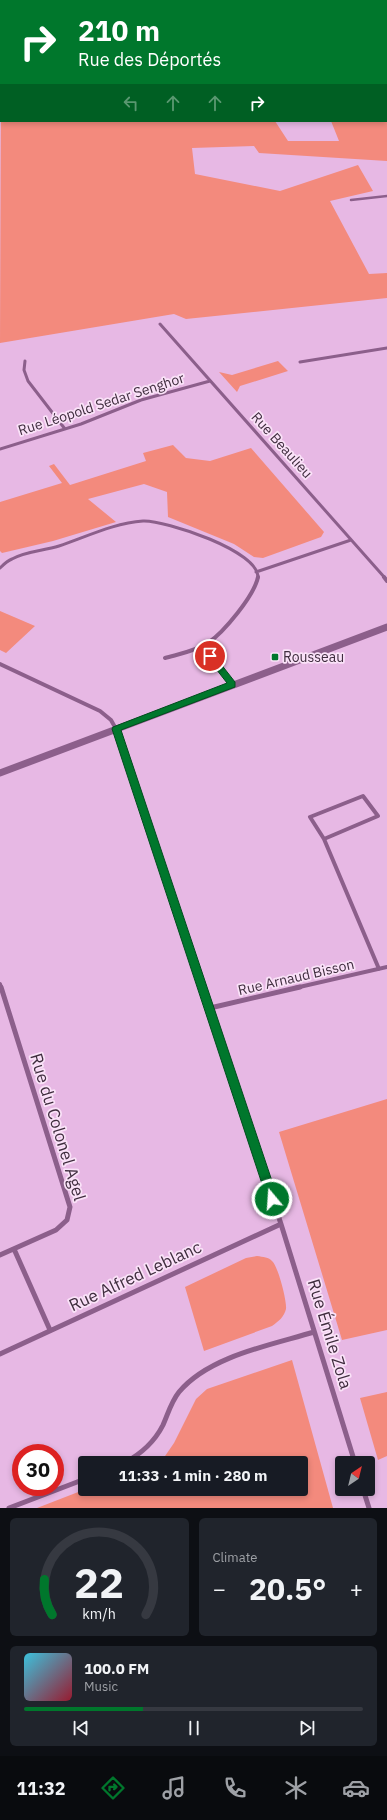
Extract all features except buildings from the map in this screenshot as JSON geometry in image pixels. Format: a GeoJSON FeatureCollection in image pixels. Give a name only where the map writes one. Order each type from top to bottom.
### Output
{"type":"FeatureCollection","features":[{"type":"Feature","properties":{"kind":"street"},"geometry":{"type":"LineString","coordinates":[[351,200],[387,196]]}},
{"type":"Feature","properties":{"kind":"street","name":"Rue Beaulieu"},"geometry":{"type":"LineString","coordinates":[[160,324],[387,581]]}},
{"type":"Feature","properties":{"kind":"street"},"geometry":{"type":"LineString","coordinates":[[300,362],[387,348]]}},
{"type":"Feature","properties":{"kind":"street"},"geometry":{"type":"LineString","coordinates":[[25,361],[24,370],[28,381],[65,429]]}},
{"type":"Feature","properties":{"kind":"street","name":"Rue Léopold Sedar Senghor"},"geometry":{"type":"LineString","coordinates":[[0,449],[65,429],[130,404],[210,380]]}},
{"type":"Feature","properties":{"kind":"street"},"geometry":{"type":"LineString","coordinates":[[0,568],[6,562],[18,556],[53,548],[133,522],[145,520],[162,522],[233,551],[244,558],[256,572],[258,580],[220,633],[214,639],[202,646],[166,658]]}},
{"type":"Feature","properties":{"kind":"street"},"geometry":{"type":"LineString","coordinates":[[256,572],[351,540]]}},
{"type":"Feature","properties":{"kind":"street"},"geometry":{"type":"LineString","coordinates":[[0,773],[387,627]]}},
{"type":"Feature","properties":{"kind":"street"},"geometry":{"type":"LineString","coordinates":[[202,646],[232,685]]}},
{"type":"Feature","properties":{"kind":"street"},"geometry":{"type":"LineString","coordinates":[[0,664],[100,712],[110,720],[116,729]]}},
{"type":"Feature","properties":{"kind":"street","name":"Rue Émile Zola"},"geometry":{"type":"LineString","coordinates":[[116,729],[278,1214],[353,1456]]}},
{"type":"Feature","properties":{"kind":"street"},"geometry":{"type":"LineString","coordinates":[[324,839],[378,816],[363,796],[310,817],[324,839],[379,969]]}},
{"type":"Feature","properties":{"kind":"street","name":"Rue Arnaud Bisson"},"geometry":{"type":"LineString","coordinates":[[210,1008],[387,967]]}},
{"type":"Feature","properties":{"kind":"street","name":"Rue du Colonel Agel"},"geometry":{"type":"LineString","coordinates":[[0,984],[70,1207],[67,1220],[62,1226],[0,1255]]}},
{"type":"Feature","properties":{"kind":"street","name":"Rue Alfred Leblanc"},"geometry":{"type":"LineString","coordinates":[[0,1354],[281,1224]]}},
{"type":"Feature","properties":{"kind":"street"},"geometry":{"type":"LineString","coordinates":[[14,1249],[50,1330]]}},
{"type":"Feature","properties":{"kind":"street"},"geometry":{"type":"LineString","coordinates":[[136,1456],[152,1445],[158,1436],[179,1392],[196,1376],[225,1361],[314,1332]]}},
{"type":"Feature","properties":{"kind":"street"},"geometry":{"type":"LineString","coordinates":[[9,1508],[78,1482]]}},
{"type":"Feature","properties":{"kind":"street"},"geometry":{"type":"LineString","coordinates":[[365,1496],[369,1508]]}},
{"type":"Feature","properties":{"kind":"shaded area"},"geometry":{"type":"Polygon","coordinates":[[[1,122],[276,122],[288,141],[339,141],[331,122],[387,122],[387,161],[259,153],[254,146],[192,148],[195,174],[280,191],[358,165],[373,191],[330,201],[369,274],[387,273],[387,298],[186,319],[174,314],[0,343],[1,122]]]}},
{"type":"Feature","properties":{"kind":"shaded area"},"geometry":{"type":"Polygon","coordinates":[[[278,361],[288,371],[240,386],[237,392],[219,372],[232,375],[278,361]]]}},
{"type":"Feature","properties":{"kind":"shaded area"},"geometry":{"type":"Polygon","coordinates":[[[173,445],[186,458],[210,461],[251,448],[324,532],[321,537],[263,558],[254,557],[234,544],[168,517],[167,492],[144,484],[88,499],[116,522],[53,541],[2,553],[0,551],[0,502],[62,483],[49,466],[54,464],[70,485],[146,461],[143,453],[173,445]]]}},
{"type":"Feature","properties":{"kind":"shaded area"},"geometry":{"type":"Polygon","coordinates":[[[0,611],[35,626],[6,653],[0,650],[0,611]]]}},
{"type":"Feature","properties":{"kind":"shaded area"},"geometry":{"type":"Polygon","coordinates":[[[387,1099],[387,1330],[342,1340],[279,1132],[387,1099]]]}},
{"type":"Feature","properties":{"kind":"shaded area"},"geometry":{"type":"Polygon","coordinates":[[[257,1256],[266,1257],[271,1260],[277,1269],[282,1284],[286,1305],[283,1317],[272,1326],[204,1351],[185,1287],[246,1258],[257,1256]]]}},
{"type":"Feature","properties":{"kind":"shaded area"},"geometry":{"type":"Polygon","coordinates":[[[292,1360],[333,1508],[37,1508],[78,1492],[78,1496],[308,1496],[308,1456],[165,1456],[174,1443],[196,1399],[207,1389],[292,1360]]]}},
{"type":"Feature","properties":{"kind":"shaded area"},"geometry":{"type":"Polygon","coordinates":[[[387,1392],[387,1456],[378,1460],[360,1398],[387,1392]]]}},
{"type":"Feature","properties":{"kind":"place","name":"Rousseau"},"geometry":{"type":"Point","coordinates":[275,657]}},
{"type":"Feature","properties":{"kind":"route"},"geometry":{"type":"LineString","coordinates":[[210,656],[232,685],[116,729],[122,741],[272,1199]]}}]}
